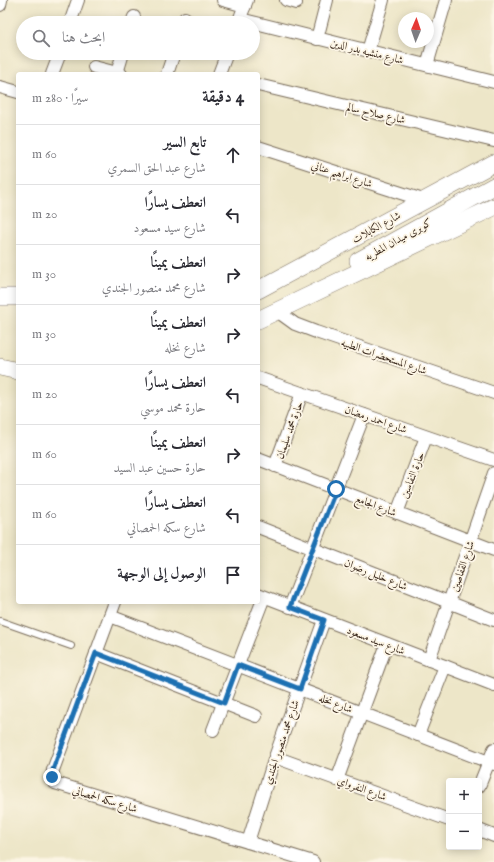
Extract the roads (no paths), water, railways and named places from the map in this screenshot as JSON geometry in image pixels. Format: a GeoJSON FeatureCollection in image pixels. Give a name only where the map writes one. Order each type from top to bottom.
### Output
{"type":"FeatureCollection","features":[{"type":"Feature","properties":{"kind":"main road","name":"شارع الكابلات"},"geometry":{"type":"LineString","coordinates":[[260,289],[426,201],[494,163]]}},
{"type":"Feature","properties":{"kind":"main road","name":"كوبرى ميدان المطريه"},"geometry":{"type":"LineString","coordinates":[[305,298],[366,256],[494,186]]}},
{"type":"Feature","properties":{"kind":"main road"},"geometry":{"type":"LineString","coordinates":[[260,319],[494,207]]}},
{"type":"Feature","properties":{"kind":"main road"},"geometry":{"type":"LineString","coordinates":[[0,297],[16,297]]}},
{"type":"Feature","properties":{"kind":"main road"},"geometry":{"type":"LineString","coordinates":[[0,367],[16,371]]}},
{"type":"Feature","properties":{"kind":"street"},"geometry":{"type":"LineString","coordinates":[[0,5],[2,0]]}},
{"type":"Feature","properties":{"kind":"street"},"geometry":{"type":"LineString","coordinates":[[72,16],[78,0]]}},
{"type":"Feature","properties":{"kind":"street"},"geometry":{"type":"LineString","coordinates":[[223,0],[246,3],[241,16]]}},
{"type":"Feature","properties":{"kind":"street"},"geometry":{"type":"LineString","coordinates":[[317,38],[328,0]]}},
{"type":"Feature","properties":{"kind":"street"},"geometry":{"type":"LineString","coordinates":[[368,51],[383,0]]}},
{"type":"Feature","properties":{"kind":"street"},"geometry":{"type":"LineString","coordinates":[[427,66],[446,0]]}},
{"type":"Feature","properties":{"kind":"street","name":"شارع منشيه بدر الدين"},"geometry":{"type":"LineString","coordinates":[[260,26],[317,38],[427,66],[493,78]]}},
{"type":"Feature","properties":{"kind":"street"},"geometry":{"type":"LineString","coordinates":[[53,72],[57,60]]}},
{"type":"Feature","properties":{"kind":"street"},"geometry":{"type":"LineString","coordinates":[[119,72],[122,60]]}},
{"type":"Feature","properties":{"kind":"street"},"geometry":{"type":"LineString","coordinates":[[168,72],[172,60]]}},
{"type":"Feature","properties":{"kind":"street"},"geometry":{"type":"LineString","coordinates":[[220,72],[224,60]]}},
{"type":"Feature","properties":{"kind":"street"},"geometry":{"type":"LineString","coordinates":[[94,67],[115,72]]}},
{"type":"Feature","properties":{"kind":"street","name":"شارع صلاح سالم"},"geometry":{"type":"LineString","coordinates":[[260,85],[494,141]]}},
{"type":"Feature","properties":{"kind":"street"},"geometry":{"type":"LineString","coordinates":[[0,87],[16,91]]}},
{"type":"Feature","properties":{"kind":"street","name":"شارع ابراهيم عناني"},"geometry":{"type":"LineString","coordinates":[[260,148],[426,201]]}},
{"type":"Feature","properties":{"kind":"street","name":"شارع المستحضرات الطبيه"},"geometry":{"type":"LineString","coordinates":[[277,311],[295,324],[316,332],[494,393]]}},
{"type":"Feature","properties":{"kind":"street","name":"شارع احمد رمضان"},"geometry":{"type":"LineString","coordinates":[[260,379],[494,460]]}},
{"type":"Feature","properties":{"kind":"street","name":"حارة محمد سليمان"},"geometry":{"type":"LineString","coordinates":[[275,466],[302,393]]}},
{"type":"Feature","properties":{"kind":"street"},"geometry":{"type":"LineString","coordinates":[[290,607],[364,415]]}},
{"type":"Feature","properties":{"kind":"street","name":"حارة النفاسين"},"geometry":{"type":"LineString","coordinates":[[398,513],[426,437]]}},
{"type":"Feature","properties":{"kind":"street","name":"شارع الجامع"},"geometry":{"type":"LineString","coordinates":[[260,460],[494,550]]}},
{"type":"Feature","properties":{"kind":"street","name":"شارع القفاصين"},"geometry":{"type":"LineString","coordinates":[[429,660],[494,473]]}},
{"type":"Feature","properties":{"kind":"street","name":"شارع خليل رضوان"},"geometry":{"type":"LineString","coordinates":[[260,528],[449,604],[494,620]]}},
{"type":"Feature","properties":{"kind":"street","name":"شارع سيد مسعود"},"geometry":{"type":"LineString","coordinates":[[261,595],[494,685]]}},
{"type":"Feature","properties":{"kind":"street","name":"شارع سكه الحمصاني"},"geometry":{"type":"LineString","coordinates":[[115,604],[53,770],[52,777],[56,783],[248,842]]}},
{"type":"Feature","properties":{"kind":"street"},"geometry":{"type":"LineString","coordinates":[[213,730],[238,665],[258,604]]}},
{"type":"Feature","properties":{"kind":"street","name":"شارع نخله"},"geometry":{"type":"LineString","coordinates":[[110,616],[491,763]]}},
{"type":"Feature","properties":{"kind":"street","name":"شارع محمد منصور الجندي"},"geometry":{"type":"LineString","coordinates":[[248,842],[275,757],[324,620]]}},
{"type":"Feature","properties":{"kind":"street"},"geometry":{"type":"LineString","coordinates":[[337,780],[387,644]]}},
{"type":"Feature","properties":{"kind":"street"},"geometry":{"type":"LineString","coordinates":[[96,653],[256,716]]}},
{"type":"Feature","properties":{"kind":"street"},"geometry":{"type":"LineString","coordinates":[[418,735],[445,666]]}},
{"type":"Feature","properties":{"kind":"street"},"geometry":{"type":"LineString","coordinates":[[482,780],[491,763],[494,749]]}},
{"type":"Feature","properties":{"kind":"street","name":"شارع النفرواي"},"geometry":{"type":"LineString","coordinates":[[275,757],[446,819]]}},
{"type":"Feature","properties":{"kind":"street"},"geometry":{"type":"LineString","coordinates":[[482,831],[494,836]]}},
{"type":"Feature","properties":{"kind":"street"},"geometry":{"type":"LineString","coordinates":[[248,842],[313,862]]}},
{"type":"Feature","properties":{"kind":"lane"},"geometry":{"type":"LineString","coordinates":[[0,621],[71,646]]}}]}
